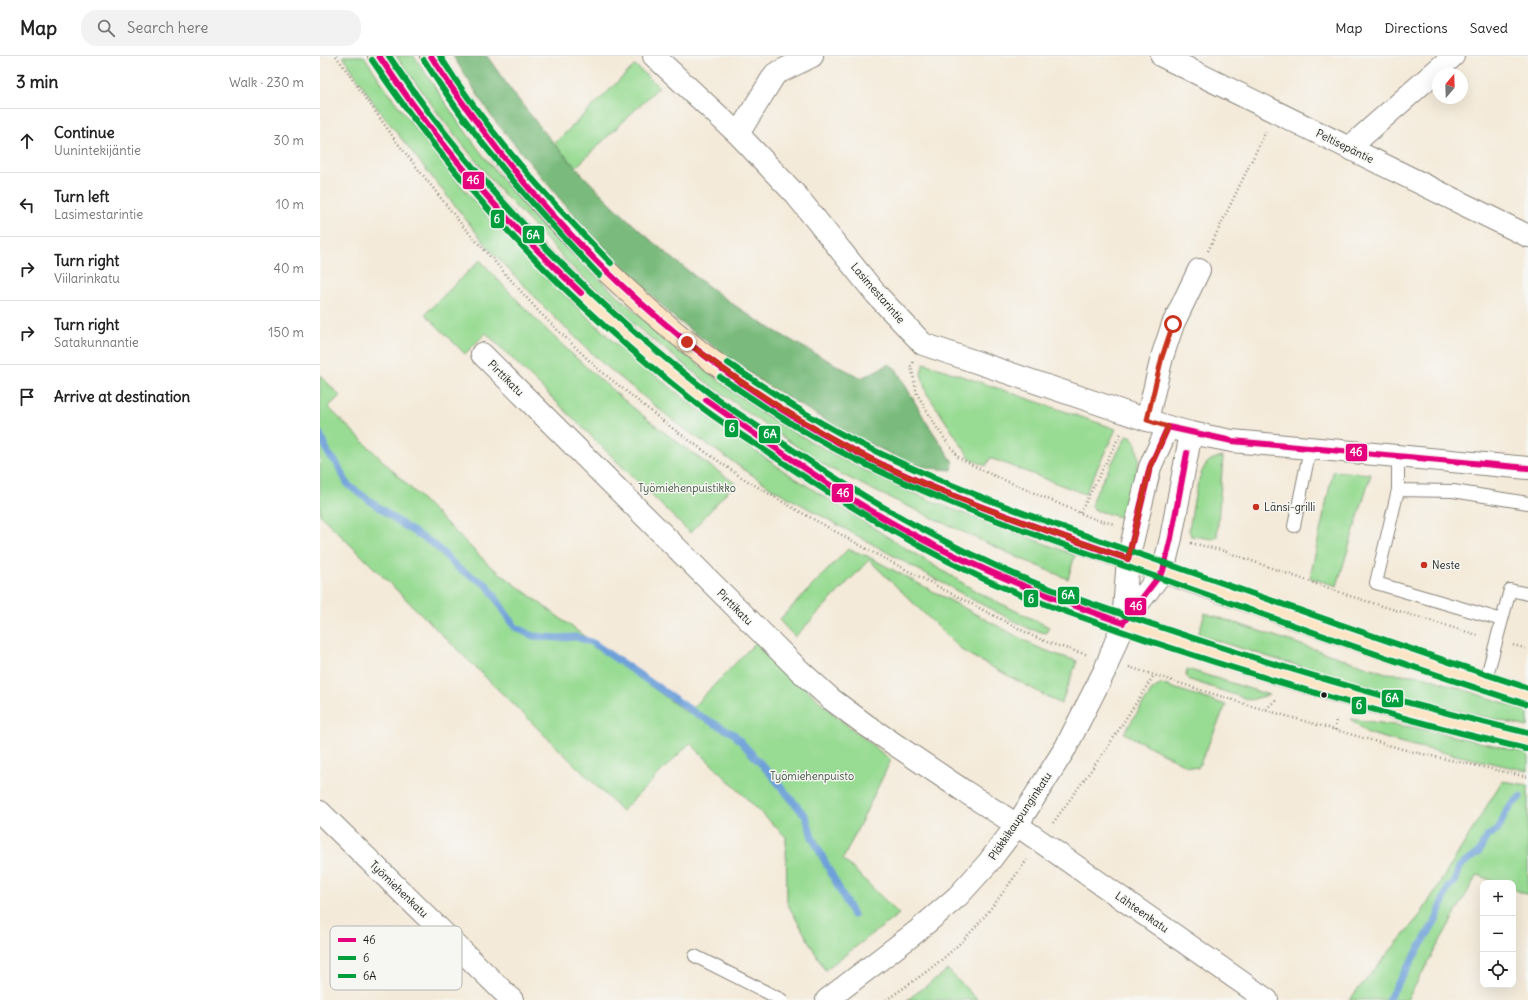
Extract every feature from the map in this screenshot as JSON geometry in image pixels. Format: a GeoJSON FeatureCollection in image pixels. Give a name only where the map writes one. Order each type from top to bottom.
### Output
{"type":"FeatureCollection","features":[{"type":"Feature","properties":{"kind":"main road"},"geometry":{"type":"LineString","coordinates":[[380,56],[429,124],[480,188],[528,241],[623,333],[703,398],[819,478],[914,534],[991,573],[1065,603],[1187,645],[1340,693],[1436,719],[1528,741]]}},
{"type":"Feature","properties":{"kind":"main road"},"geometry":{"type":"LineString","coordinates":[[431,56],[464,106],[502,157],[555,218],[608,272],[687,342],[722,369],[783,410],[845,445],[901,473],[947,493],[1128,559],[1485,683],[1528,696]]}},
{"type":"Feature","properties":{"kind":"street","name":"Lasimestarintie"},"geometry":{"type":"LineString","coordinates":[[654,56],[738,134],[796,195],[876,294],[924,344],[1139,418],[1190,433],[1232,441],[1528,468]]}},
{"type":"Feature","properties":{"kind":"street"},"geometry":{"type":"LineString","coordinates":[[738,134],[775,74],[812,56]]}},
{"type":"Feature","properties":{"kind":"street"},"geometry":{"type":"LineString","coordinates":[[1348,148],[1453,56]]}},
{"type":"Feature","properties":{"kind":"street","name":"Peltisepäntie"},"geometry":{"type":"LineString","coordinates":[[1165,57],[1528,236]]}},
{"type":"Feature","properties":{"kind":"street"},"geometry":{"type":"LineString","coordinates":[[1139,418],[1173,324],[1199,270]]}},
{"type":"Feature","properties":{"kind":"street","name":"Pirttikatu"},"geometry":{"type":"LineString","coordinates":[[482,354],[799,670],[831,699],[866,725],[1017,825]]}},
{"type":"Feature","properties":{"kind":"street"},"geometry":{"type":"LineString","coordinates":[[1123,623],[1128,559],[1150,467],[1168,427]]}},
{"type":"Feature","properties":{"kind":"street"},"geometry":{"type":"LineString","coordinates":[[1123,623],[1163,571],[1171,538],[1190,433]]}},
{"type":"Feature","properties":{"kind":"street","name":"Pläkkikaupunginkatu"},"geometry":{"type":"LineString","coordinates":[[827,1000],[916,932],[958,896],[988,863],[1017,825],[1066,747],[1105,670],[1123,623]]}},
{"type":"Feature","properties":{"kind":"street","name":"Työmiehenkatu"},"geometry":{"type":"LineString","coordinates":[[320,812],[436,926]]}},
{"type":"Feature","properties":{"kind":"street","name":"Lähteenkatu"},"geometry":{"type":"LineString","coordinates":[[1017,825],[1267,1000]]}},
{"type":"Feature","properties":{"kind":"street","name":"Työmiehenkatu"},"geometry":{"type":"LineString","coordinates":[[462,951],[512,1000]]}},
{"type":"Feature","properties":{"kind":"lane"},"geometry":{"type":"LineString","coordinates":[[1294,526],[1310,449]]}},
{"type":"Feature","properties":{"kind":"lane"},"geometry":{"type":"LineString","coordinates":[[1398,456],[1398,490],[1376,584],[1502,620]]}},
{"type":"Feature","properties":{"kind":"lane"},"geometry":{"type":"LineString","coordinates":[[1398,490],[1453,491],[1528,503]]}},
{"type":"Feature","properties":{"kind":"lane"},"geometry":{"type":"LineString","coordinates":[[1485,683],[1510,590],[1528,594]]}},
{"type":"Feature","properties":{"kind":"lane"},"geometry":{"type":"LineString","coordinates":[[695,956],[782,1000]]}},
{"type":"Feature","properties":{"kind":"path"},"geometry":{"type":"LineString","coordinates":[[1199,270],[1276,112]]}},
{"type":"Feature","properties":{"kind":"path"},"geometry":{"type":"LineString","coordinates":[[924,344],[911,366],[917,394],[937,428],[958,458],[986,472],[1097,520]]}},
{"type":"Feature","properties":{"kind":"path"},"geometry":{"type":"LineString","coordinates":[[1080,513],[1139,418]]}},
{"type":"Feature","properties":{"kind":"path"},"geometry":{"type":"LineString","coordinates":[[1154,675],[1265,710],[1409,751],[1528,778]]}},
{"type":"Feature","properties":{"kind":"path"},"geometry":{"type":"LineString","coordinates":[[1265,710],[1276,700]]}},
{"type":"Feature","properties":{"kind":"path"},"geometry":{"type":"LineString","coordinates":[[1335,730],[1336,718]]}},
{"type":"Feature","properties":{"kind":"green space"},"geometry":{"type":"Polygon","coordinates":[[[343,56],[364,56],[390,95],[452,175],[506,238],[615,343],[695,407],[784,471],[979,593],[1049,627],[1046,633],[1030,629],[975,601],[773,489],[680,426],[601,362],[548,311],[491,251],[377,108],[343,56]]]}},
{"type":"Feature","properties":{"kind":"green space"},"geometry":{"type":"Polygon","coordinates":[[[396,56],[414,56],[479,150],[503,180],[543,224],[630,307],[711,374],[773,419],[840,458],[929,500],[1075,555],[1068,579],[1017,557],[829,468],[766,426],[706,382],[638,328],[574,269],[497,187],[443,120],[396,56]]]}},
{"type":"Feature","properties":{"kind":"green space"},"geometry":{"type":"Polygon","coordinates":[[[453,56],[487,56],[513,93],[570,162],[634,225],[703,283],[754,319],[861,378],[889,364],[896,369],[925,420],[953,462],[952,470],[929,468],[907,462],[844,431],[765,384],[673,317],[580,223],[491,116],[453,56]]]}},
{"type":"Feature","properties":{"kind":"green space"},"geometry":{"type":"Polygon","coordinates":[[[635,65],[659,87],[576,167],[554,144],[635,65]]]}},
{"type":"Feature","properties":{"kind":"green space","name":"Työmiehenpuistikko"},"geometry":{"type":"Polygon","coordinates":[[[480,260],[509,292],[569,352],[600,380],[665,433],[735,483],[690,533],[486,333],[465,354],[425,314],[480,260]]]}},
{"type":"Feature","properties":{"kind":"green space"},"geometry":{"type":"Polygon","coordinates":[[[924,363],[1116,429],[1085,494],[990,458],[986,466],[970,458],[926,392],[921,373],[924,363]]]}},
{"type":"Feature","properties":{"kind":"green space","name":"Työmiehenpuisto"},"geometry":{"type":"Polygon","coordinates":[[[320,375],[340,396],[328,407],[489,565],[687,713],[757,641],[831,712],[891,760],[843,859],[899,914],[825,970],[787,903],[786,837],[690,743],[622,811],[320,515],[320,375]]]}},
{"type":"Feature","properties":{"kind":"green space"},"geometry":{"type":"Polygon","coordinates":[[[1127,435],[1131,436],[1136,444],[1139,459],[1126,518],[1123,518],[1095,510],[1092,503],[1093,498],[1127,435]]]}},
{"type":"Feature","properties":{"kind":"green space"},"geometry":{"type":"Polygon","coordinates":[[[1223,457],[1217,536],[1213,539],[1191,536],[1189,530],[1199,479],[1205,466],[1211,460],[1223,457]]]}},
{"type":"Feature","properties":{"kind":"green space"},"geometry":{"type":"Polygon","coordinates":[[[1333,471],[1371,474],[1337,586],[1310,578],[1333,471]]]}},
{"type":"Feature","properties":{"kind":"green space"},"geometry":{"type":"Polygon","coordinates":[[[848,549],[867,556],[1037,647],[1077,661],[1061,704],[964,652],[869,560],[795,637],[779,620],[848,549]]]}},
{"type":"Feature","properties":{"kind":"green space"},"geometry":{"type":"Polygon","coordinates":[[[1205,613],[1386,673],[1423,676],[1528,711],[1528,727],[1486,718],[1403,696],[1321,673],[1198,635],[1205,613]]]}},
{"type":"Feature","properties":{"kind":"green space"},"geometry":{"type":"Polygon","coordinates":[[[1187,669],[1269,695],[1250,700],[1190,680],[1186,676],[1187,669]]]}},
{"type":"Feature","properties":{"kind":"green space"},"geometry":{"type":"Polygon","coordinates":[[[1161,684],[1226,705],[1198,768],[1187,766],[1124,733],[1152,690],[1161,684]]]}},
{"type":"Feature","properties":{"kind":"green space"},"geometry":{"type":"Polygon","coordinates":[[[1351,719],[1417,728],[1528,753],[1528,771],[1410,745],[1367,733],[1351,719]]]}},
{"type":"Feature","properties":{"kind":"green space"},"geometry":{"type":"Polygon","coordinates":[[[1502,781],[1528,785],[1528,895],[1516,890],[1516,880],[1490,880],[1477,875],[1407,1000],[1349,1000],[1421,914],[1502,781]]]}},
{"type":"Feature","properties":{"kind":"green space"},"geometry":{"type":"Polygon","coordinates":[[[948,970],[978,1000],[907,1000],[948,970]]]}},
{"type":"Feature","properties":{"kind":"waterway"},"geometry":{"type":"LineString","coordinates":[[320,434],[329,455],[336,462],[348,485],[406,527],[435,545],[459,569],[487,585],[515,627],[533,636],[558,638],[576,637],[593,643],[695,713],[734,734],[773,777],[806,817],[812,837],[853,915]]}},
{"type":"Feature","properties":{"kind":"waterway"},"geometry":{"type":"LineString","coordinates":[[1388,1000],[1437,918],[1448,887],[1454,883],[1459,867],[1479,852],[1487,836],[1498,830],[1507,810],[1520,797]]}},
{"type":"Feature","properties":{"kind":"transit line","name":"46"},"geometry":{"type":"LineString","coordinates":[[379,56],[424,119],[473,180],[526,238],[581,293]]}},
{"type":"Feature","properties":{"kind":"transit line","name":"6A"},"geometry":{"type":"LineString","coordinates":[[389,56],[457,148],[495,193],[535,236],[620,319],[664,357],[726,405],[832,476],[884,508],[938,538],[994,565],[1034,583],[1097,606],[1251,657],[1435,710],[1528,733]]}},
{"type":"Feature","properties":{"kind":"transit line","name":"46"},"geometry":{"type":"LineString","coordinates":[[431,56],[455,92],[498,150],[534,194],[573,237],[613,277],[656,316],[700,352],[795,418],[845,446],[914,479],[984,508],[1128,559],[1150,467],[1168,427],[1232,441],[1528,468]]}},
{"type":"Feature","properties":{"kind":"transit line","name":"6A"},"geometry":{"type":"LineString","coordinates":[[440,56],[478,112],[520,164],[564,214],[611,263]]}},
{"type":"Feature","properties":{"kind":"transit line","name":"6"},"geometry":{"type":"LineString","coordinates":[[372,60],[442,155],[480,200],[520,244],[605,326],[649,365],[713,416],[874,520],[928,551],[984,579],[1026,597],[1089,620],[1292,686],[1385,713],[1526,749]]}},
{"type":"Feature","properties":{"kind":"transit line","name":"6"},"geometry":{"type":"LineString","coordinates":[[424,60],[463,118],[484,145],[528,198],[599,275]]}},
{"type":"Feature","properties":{"kind":"transit line","name":"6A"},"geometry":{"type":"LineString","coordinates":[[728,363],[788,403],[835,431],[932,477],[973,494],[1098,540],[1398,645],[1528,688]]}},
{"type":"Feature","properties":{"kind":"transit line","name":"6"},"geometry":{"type":"LineString","coordinates":[[720,377],[780,417],[827,445],[883,473],[965,508],[1050,540],[1351,646],[1526,704]]}},
{"type":"Feature","properties":{"kind":"transit line","name":"46"},"geometry":{"type":"LineString","coordinates":[[706,400],[834,488],[914,535],[939,548],[1017,583],[1123,623],[1163,571],[1171,538],[1187,453]]}},
{"type":"Feature","properties":{"kind":"place","name":"Länsi-grilli"},"geometry":{"type":"Point","coordinates":[1256,507]}},
{"type":"Feature","properties":{"kind":"place","name":"Neste"},"geometry":{"type":"Point","coordinates":[1424,565]}},
{"type":"Feature","properties":{"kind":"route"},"geometry":{"type":"LineString","coordinates":[[687,342],[722,369],[783,410],[845,445],[901,473],[947,493],[1034,526],[1128,559],[1150,467],[1168,427],[1147,420],[1162,357],[1173,324]]}}]}
